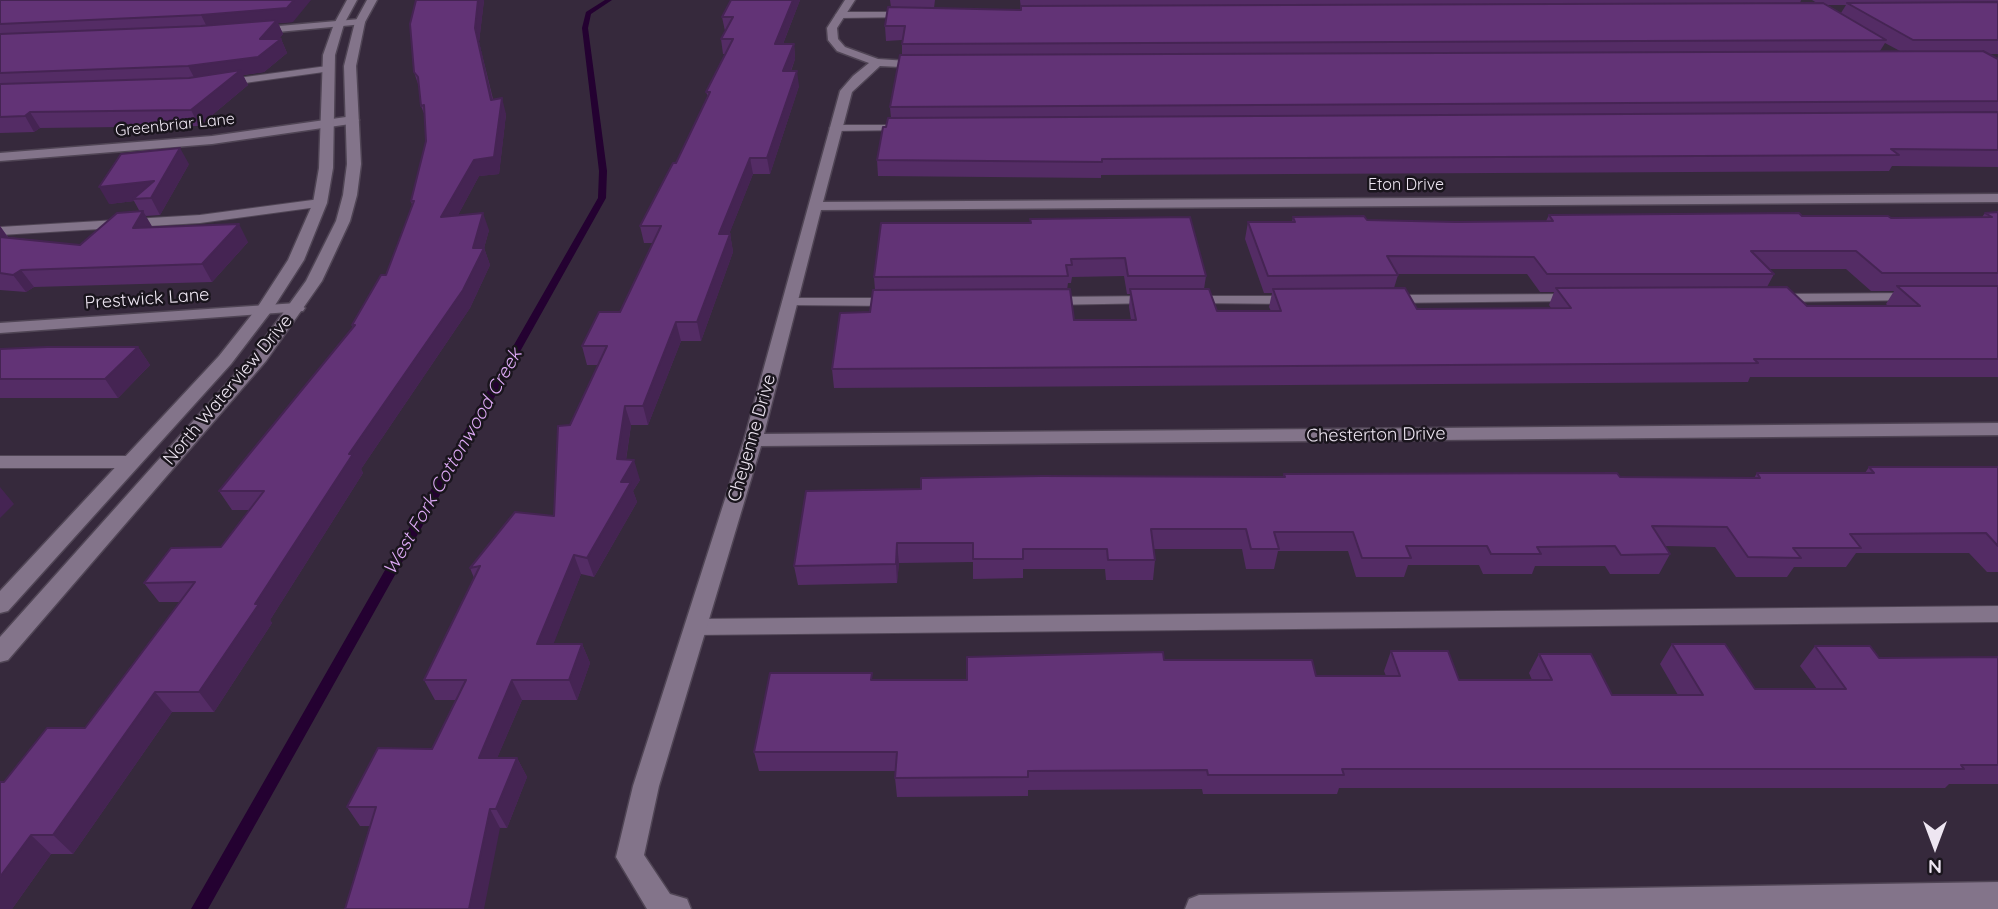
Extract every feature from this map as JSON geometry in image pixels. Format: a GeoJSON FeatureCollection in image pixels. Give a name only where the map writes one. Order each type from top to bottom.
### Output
{"type":"FeatureCollection","features":[{"type":"Feature","properties":{"kind":"street","name":"North Waterview Drive"},"geometry":{"type":"LineString","coordinates":[[0,605],[225,360],[264,310],[296,260],[314,223],[320,203],[326,168],[327,69],[339,24],[352,0]]}},
{"type":"Feature","properties":{"kind":"street","name":"North Waterview Drive"},"geometry":{"type":"LineString","coordinates":[[0,653],[243,378],[297,308],[320,269],[343,221],[350,195],[354,164],[350,66],[360,22],[372,0]]}},
{"type":"Feature","properties":{"kind":"street"},"geometry":{"type":"LineString","coordinates":[[850,0],[832,28],[833,40],[841,49],[877,62],[933,65]]}},
{"type":"Feature","properties":{"kind":"street"},"geometry":{"type":"LineString","coordinates":[[249,32],[360,22]]}},
{"type":"Feature","properties":{"kind":"street","name":"Cheyenne Drive"},"geometry":{"type":"LineString","coordinates":[[669,908],[630,857],[646,786],[753,440],[846,91],[877,62]]}},
{"type":"Feature","properties":{"kind":"street","name":"Greenbriar Lane"},"geometry":{"type":"LineString","coordinates":[[0,157],[142,148],[353,120]]}},
{"type":"Feature","properties":{"kind":"street","name":"Eton Drive"},"geometry":{"type":"LineString","coordinates":[[814,206],[1998,198]]}},
{"type":"Feature","properties":{"kind":"street","name":"Prestwick Lane"},"geometry":{"type":"LineString","coordinates":[[0,328],[297,308]]}},
{"type":"Feature","properties":{"kind":"street","name":"Chesterton Drive"},"geometry":{"type":"LineString","coordinates":[[753,440],[1998,429]]}},
{"type":"Feature","properties":{"kind":"street"},"geometry":{"type":"LineString","coordinates":[[1199,909],[1998,896]]}},
{"type":"Feature","properties":{"kind":"lane"},"geometry":{"type":"LineString","coordinates":[[840,15],[922,15]]}},
{"type":"Feature","properties":{"kind":"lane"},"geometry":{"type":"LineString","coordinates":[[209,85],[327,69]]}},
{"type":"Feature","properties":{"kind":"lane"},"geometry":{"type":"LineString","coordinates":[[835,128],[918,127]]}},
{"type":"Feature","properties":{"kind":"lane"},"geometry":{"type":"LineString","coordinates":[[0,231],[200,219],[320,203]]}},
{"type":"Feature","properties":{"kind":"lane"},"geometry":{"type":"LineString","coordinates":[[1762,298],[1928,297]]}},
{"type":"Feature","properties":{"kind":"lane"},"geometry":{"type":"LineString","coordinates":[[1373,299],[1595,298]]}},
{"type":"Feature","properties":{"kind":"lane"},"geometry":{"type":"LineString","coordinates":[[1039,301],[1303,300]]}},
{"type":"Feature","properties":{"kind":"lane"},"geometry":{"type":"LineString","coordinates":[[789,302],[914,302]]}},
{"type":"Feature","properties":{"kind":"lane"},"geometry":{"type":"LineString","coordinates":[[0,463],[133,462]]}},
{"type":"Feature","properties":{"kind":"lane"},"geometry":{"type":"LineString","coordinates":[[695,626],[1998,614]]}},
{"type":"Feature","properties":{"kind":"building"},"geometry":{"type":"Polygon","coordinates":[[[0,0],[294,0],[287,8],[201,15],[0,24],[0,0]]]}},
{"type":"Feature","properties":{"kind":"building"},"geometry":{"type":"Polygon","coordinates":[[[416,0],[478,0],[475,28],[491,100],[502,98],[494,157],[474,160],[441,217],[483,213],[473,248],[484,248],[463,290],[349,454],[353,454],[255,604],[259,604],[199,692],[155,692],[53,835],[31,835],[0,877],[0,782],[4,782],[47,728],[85,728],[195,582],[144,583],[171,548],[221,547],[264,491],[219,491],[355,325],[352,325],[381,275],[386,275],[414,201],[411,201],[426,141],[424,105],[421,106],[418,77],[414,72],[410,24],[416,0]]]}},
{"type":"Feature","properties":{"kind":"building"},"geometry":{"type":"Polygon","coordinates":[[[731,0],[793,0],[775,44],[794,44],[783,71],[797,71],[767,158],[750,158],[719,234],[730,234],[697,322],[676,322],[643,406],[625,406],[617,459],[634,460],[621,482],[631,482],[587,558],[574,555],[537,644],[582,644],[569,680],[512,680],[479,758],[517,758],[496,809],[490,809],[469,909],[345,909],[376,807],[347,807],[378,748],[432,749],[466,680],[424,680],[480,566],[470,568],[515,512],[554,516],[558,426],[570,425],[607,346],[582,346],[599,312],[620,312],[661,226],[640,226],[673,163],[676,163],[710,92],[706,92],[733,39],[721,39],[733,17],[722,17],[731,0]]]}},
{"type":"Feature","properties":{"kind":"building"},"geometry":{"type":"Polygon","coordinates":[[[1998,2],[1998,40],[1913,40],[1847,3],[1998,2]]]}},
{"type":"Feature","properties":{"kind":"building"},"geometry":{"type":"Polygon","coordinates":[[[1823,3],[1886,40],[902,44],[905,26],[885,26],[888,7],[1021,10],[1021,6],[1823,3]]]}},
{"type":"Feature","properties":{"kind":"building"},"geometry":{"type":"Polygon","coordinates":[[[277,20],[260,39],[281,39],[258,57],[188,66],[0,73],[0,34],[201,26],[277,20]]]}},
{"type":"Feature","properties":{"kind":"building"},"geometry":{"type":"Polygon","coordinates":[[[1983,51],[1998,59],[1998,101],[890,107],[900,55],[1983,51]]]}},
{"type":"Feature","properties":{"kind":"building"},"geometry":{"type":"Polygon","coordinates":[[[241,70],[191,110],[30,112],[25,116],[0,117],[0,84],[189,78],[241,70]]]}},
{"type":"Feature","properties":{"kind":"building"},"geometry":{"type":"Polygon","coordinates":[[[1998,112],[1998,150],[1891,149],[1899,155],[1102,159],[1102,162],[877,160],[883,127],[886,127],[888,118],[1998,112]]]}},
{"type":"Feature","properties":{"kind":"building"},"geometry":{"type":"Polygon","coordinates":[[[180,148],[151,198],[133,199],[154,181],[99,187],[121,154],[180,148]]]}},
{"type":"Feature","properties":{"kind":"building"},"geometry":{"type":"Polygon","coordinates":[[[143,211],[133,228],[239,224],[202,264],[21,270],[13,275],[0,273],[0,237],[80,245],[117,213],[143,211]]]}},
{"type":"Feature","properties":{"kind":"building"},"geometry":{"type":"Polygon","coordinates":[[[1998,212],[1998,273],[1882,273],[1856,251],[1751,251],[1774,274],[1547,274],[1534,257],[1387,256],[1398,275],[1268,276],[1248,222],[1295,222],[1293,217],[1364,216],[1367,220],[1456,222],[1553,221],[1549,215],[1799,213],[1802,216],[1891,218],[1992,217],[1985,213],[1998,212]]]}},
{"type":"Feature","properties":{"kind":"building"},"geometry":{"type":"Polygon","coordinates":[[[1190,217],[1206,276],[1128,276],[1125,258],[1071,259],[1072,265],[1066,265],[1068,276],[874,277],[881,223],[1031,223],[1030,219],[1190,217]]]}},
{"type":"Feature","properties":{"kind":"building"},"geometry":{"type":"Polygon","coordinates":[[[1897,286],[1998,286],[1998,359],[832,369],[840,313],[870,312],[873,290],[1070,289],[1074,320],[1136,320],[1130,289],[1209,289],[1217,311],[1281,311],[1273,289],[1405,288],[1417,309],[1571,308],[1556,288],[1787,287],[1807,306],[1920,306],[1897,286]]]}},
{"type":"Feature","properties":{"kind":"building"},"geometry":{"type":"Polygon","coordinates":[[[138,347],[105,379],[0,379],[0,349],[138,347]]]}},
{"type":"Feature","properties":{"kind":"building"},"geometry":{"type":"Polygon","coordinates":[[[1869,467],[1998,467],[1998,546],[1986,533],[1850,534],[1861,548],[1793,548],[1801,558],[1748,557],[1727,527],[1652,526],[1670,554],[1621,555],[1615,546],[1537,547],[1541,554],[1491,554],[1487,546],[1406,546],[1411,558],[1362,558],[1353,532],[1274,532],[1279,549],[1251,549],[1246,529],[1151,529],[1155,560],[1108,560],[1107,549],[1023,549],[1023,559],[973,559],[973,543],[897,543],[896,564],[794,566],[806,491],[921,489],[921,478],[1617,473],[1620,477],[1760,478],[1757,473],[1874,473],[1869,467]]]}},
{"type":"Feature","properties":{"kind":"building"},"geometry":{"type":"Polygon","coordinates":[[[1672,644],[1725,644],[1755,689],[1846,689],[1815,646],[1870,646],[1879,658],[1998,657],[1998,765],[1961,765],[1964,769],[1342,769],[1344,775],[1208,775],[1207,770],[1028,771],[1028,777],[895,778],[897,752],[754,752],[770,673],[872,673],[871,680],[967,680],[967,657],[1163,652],[1164,660],[1312,660],[1316,676],[1400,676],[1391,651],[1448,651],[1459,680],[1552,680],[1539,654],[1591,654],[1612,695],[1703,695],[1672,644]]]}},
{"type":"Feature","properties":{"kind":"waterway","name":"West Fork Cottonwood Creek"},"geometry":{"type":"LineString","coordinates":[[199,909],[602,198],[603,171],[585,28],[588,13],[609,0]]}}]}
